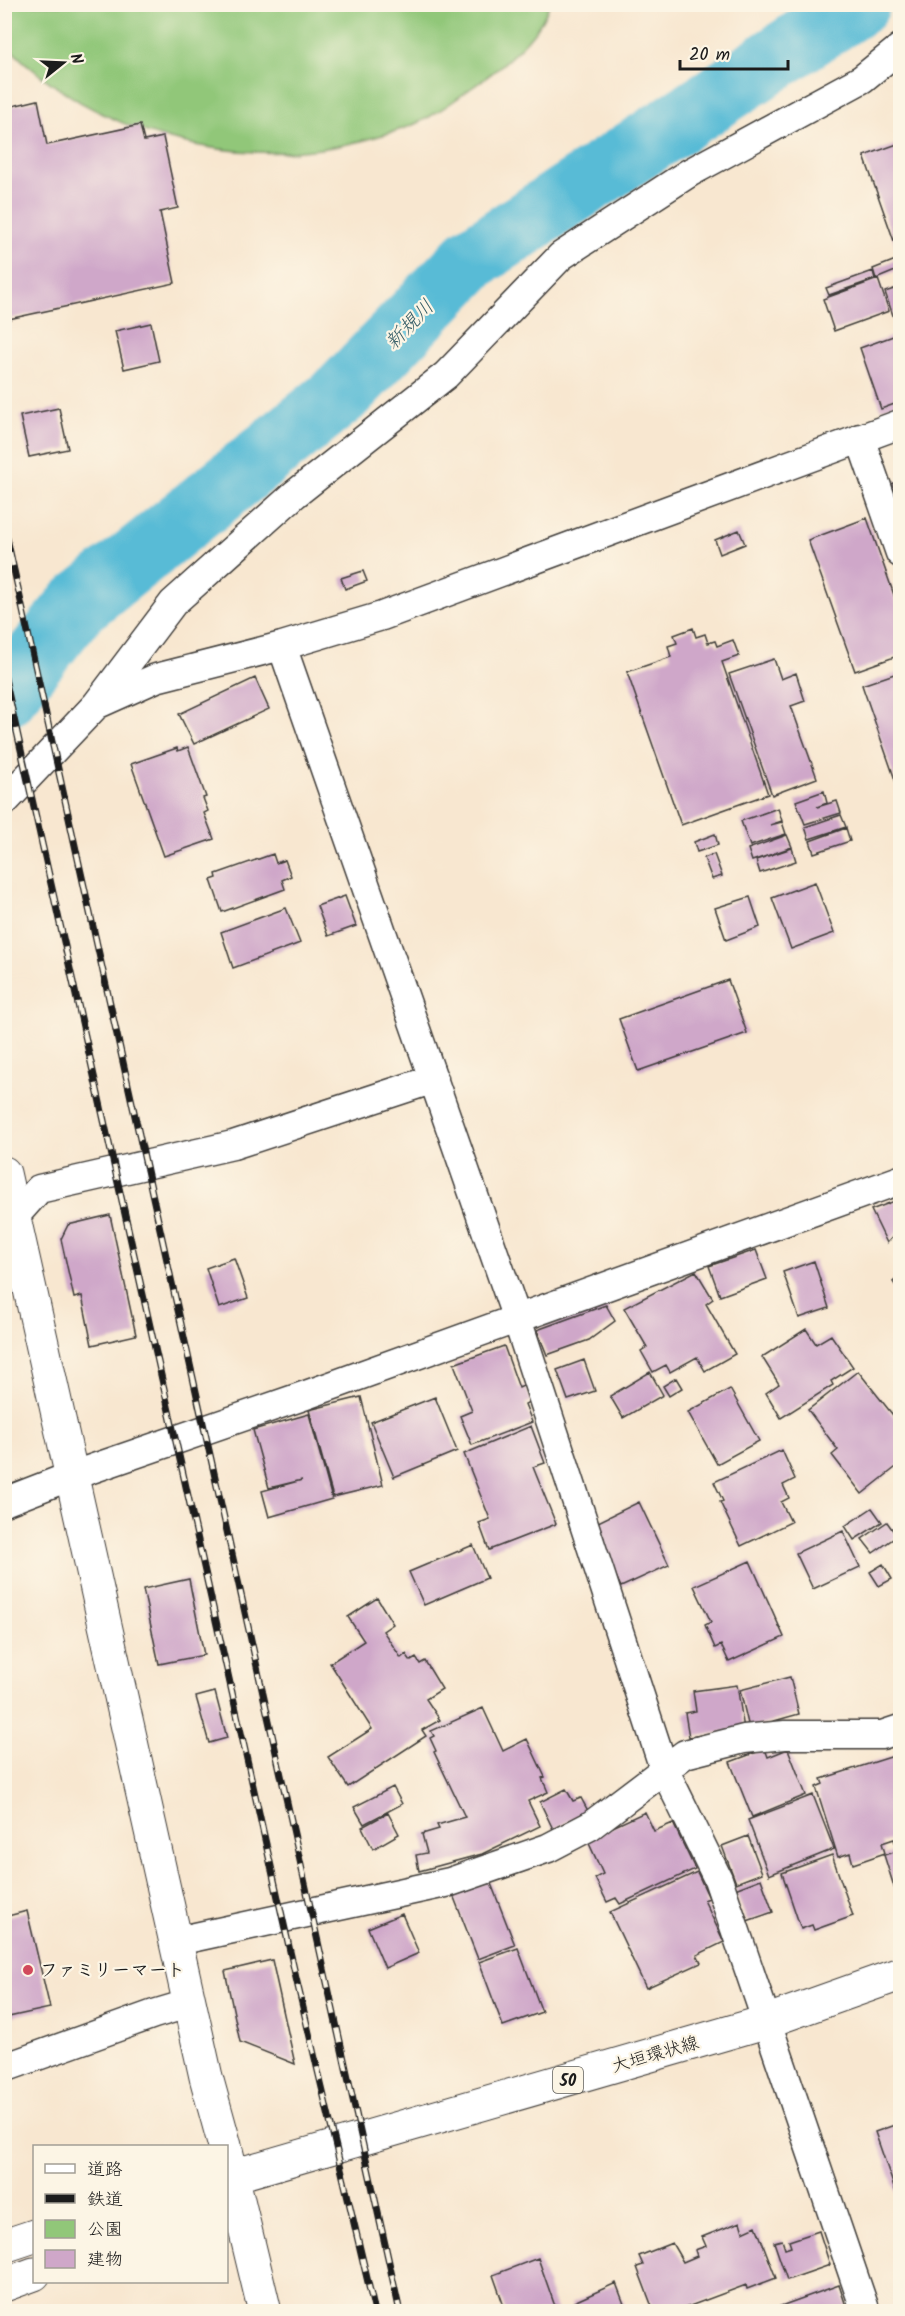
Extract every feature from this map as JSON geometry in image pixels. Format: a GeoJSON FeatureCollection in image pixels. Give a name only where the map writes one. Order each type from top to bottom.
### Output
{"type":"FeatureCollection","features":[{"type":"Feature","properties":{"kind":"street"},"geometry":{"type":"LineString","coordinates":[[4,802],[96,705],[173,603],[295,494],[446,375],[561,256],[689,173],[862,80],[900,48]]}},
{"type":"Feature","properties":{"kind":"street"},"geometry":{"type":"LineString","coordinates":[[96,705],[156,678],[282,646],[382,616],[900,424]]}},
{"type":"Feature","properties":{"kind":"street"},"geometry":{"type":"LineString","coordinates":[[860,438],[900,553]]}},
{"type":"Feature","properties":{"kind":"street"},"geometry":{"type":"LineString","coordinates":[[282,646],[517,1319],[664,1769],[718,1879],[866,2312]]}},
{"type":"Feature","properties":{"kind":"street"},"geometry":{"type":"LineString","coordinates":[[10,1219],[39,1190],[233,1145],[434,1079]]}},
{"type":"Feature","properties":{"kind":"street"},"geometry":{"type":"LineString","coordinates":[[4,1173],[10,1219],[71,1476],[223,2145]]}},
{"type":"Feature","properties":{"kind":"street"},"geometry":{"type":"LineString","coordinates":[[4,1502],[71,1476],[306,1395],[900,1180]]}},
{"type":"Feature","properties":{"kind":"street"},"geometry":{"type":"LineString","coordinates":[[177,1941],[450,1882],[548,1848],[590,1826],[685,1754],[744,1739],[785,1736],[882,1735],[900,1729]]}},
{"type":"Feature","properties":{"kind":"street","name":"大垣環状線"},"geometry":{"type":"LineString","coordinates":[[228,2167],[765,2022],[900,1974]]}},
{"type":"Feature","properties":{"kind":"street"},"geometry":{"type":"LineString","coordinates":[[4,2068],[154,2013],[191,2003]]}},
{"type":"Feature","properties":{"kind":"street"},"geometry":{"type":"LineString","coordinates":[[228,2167],[265,2312]]}},
{"type":"Feature","properties":{"kind":"street"},"geometry":{"type":"LineString","coordinates":[[4,2246],[33,2236]]}},
{"type":"Feature","properties":{"kind":"street"},"geometry":{"type":"LineString","coordinates":[[4,2285],[33,2274]]}},
{"type":"Feature","properties":{"kind":"green space"},"geometry":{"type":"Polygon","coordinates":[[[4,5],[549,5],[537,29],[504,63],[450,104],[421,121],[361,141],[313,150],[265,152],[217,149],[170,139],[124,124],[81,102],[41,76],[5,44],[4,5]]]}},
{"type":"Feature","properties":{"kind":"building"},"geometry":{"type":"Polygon","coordinates":[[[38,100],[47,145],[140,125],[144,141],[163,137],[178,208],[160,212],[175,283],[4,320],[4,108],[38,100]]]}},
{"type":"Feature","properties":{"kind":"building"},"geometry":{"type":"Polygon","coordinates":[[[900,143],[900,258],[864,156],[900,143]]]}},
{"type":"Feature","properties":{"kind":"building"},"geometry":{"type":"Polygon","coordinates":[[[898,259],[900,269],[876,279],[873,269],[898,259]]]}},
{"type":"Feature","properties":{"kind":"building"},"geometry":{"type":"Polygon","coordinates":[[[873,271],[875,279],[829,295],[826,288],[873,271]]]}},
{"type":"Feature","properties":{"kind":"building"},"geometry":{"type":"Polygon","coordinates":[[[878,279],[889,311],[834,331],[823,299],[878,279]]]}},
{"type":"Feature","properties":{"kind":"building"},"geometry":{"type":"Polygon","coordinates":[[[900,287],[900,336],[885,292],[900,287]]]}},
{"type":"Feature","properties":{"kind":"building"},"geometry":{"type":"Polygon","coordinates":[[[151,323],[159,361],[124,369],[115,331],[151,323]]]}},
{"type":"Feature","properties":{"kind":"building"},"geometry":{"type":"Polygon","coordinates":[[[896,335],[900,347],[900,402],[881,409],[860,348],[896,335]]]}},
{"type":"Feature","properties":{"kind":"building"},"geometry":{"type":"Polygon","coordinates":[[[59,408],[68,449],[29,457],[20,416],[59,408]]]}},
{"type":"Feature","properties":{"kind":"building"},"geometry":{"type":"Polygon","coordinates":[[[900,481],[900,510],[891,484],[900,481]]]}},
{"type":"Feature","properties":{"kind":"building"},"geometry":{"type":"Polygon","coordinates":[[[867,518],[900,612],[900,655],[855,671],[808,540],[867,518]]]}},
{"type":"Feature","properties":{"kind":"building"},"geometry":{"type":"Polygon","coordinates":[[[739,530],[745,544],[720,554],[715,540],[739,530]]]}},
{"type":"Feature","properties":{"kind":"building"},"geometry":{"type":"Polygon","coordinates":[[[363,571],[367,581],[345,589],[341,578],[363,571]]]}},
{"type":"Feature","properties":{"kind":"building"},"geometry":{"type":"Polygon","coordinates":[[[693,628],[696,637],[705,634],[708,643],[715,641],[717,646],[733,640],[739,656],[722,662],[768,794],[681,825],[627,672],[671,657],[668,646],[677,643],[674,635],[693,628]]]}},
{"type":"Feature","properties":{"kind":"building"},"geometry":{"type":"Polygon","coordinates":[[[774,659],[781,679],[796,673],[805,701],[791,706],[817,778],[772,795],[729,674],[774,659]]]}},
{"type":"Feature","properties":{"kind":"building"},"geometry":{"type":"Polygon","coordinates":[[[900,672],[900,794],[862,685],[900,672]]]}},
{"type":"Feature","properties":{"kind":"building"},"geometry":{"type":"Polygon","coordinates":[[[255,678],[269,709],[194,744],[179,714],[255,678]]]}},
{"type":"Feature","properties":{"kind":"building"},"geometry":{"type":"Polygon","coordinates":[[[188,747],[206,797],[203,798],[208,811],[204,813],[214,839],[164,856],[131,764],[177,748],[178,751],[188,747]]]}},
{"type":"Feature","properties":{"kind":"building"},"geometry":{"type":"Polygon","coordinates":[[[824,791],[827,803],[817,807],[837,801],[841,813],[805,824],[796,801],[824,791]]]}},
{"type":"Feature","properties":{"kind":"building"},"geometry":{"type":"Polygon","coordinates":[[[778,808],[782,821],[770,825],[782,822],[786,834],[750,846],[741,821],[778,808]]]}},
{"type":"Feature","properties":{"kind":"building"},"geometry":{"type":"Polygon","coordinates":[[[841,815],[846,827],[809,839],[805,827],[841,815]]]}},
{"type":"Feature","properties":{"kind":"building"},"geometry":{"type":"Polygon","coordinates":[[[846,828],[850,841],[814,853],[810,841],[846,828]]]}},
{"type":"Feature","properties":{"kind":"building"},"geometry":{"type":"Polygon","coordinates":[[[715,834],[718,845],[697,852],[694,842],[715,834]]]}},
{"type":"Feature","properties":{"kind":"building"},"geometry":{"type":"Polygon","coordinates":[[[787,835],[792,847],[752,861],[748,849],[787,835]]]}},
{"type":"Feature","properties":{"kind":"building"},"geometry":{"type":"Polygon","coordinates":[[[792,848],[796,861],[760,873],[756,860],[792,848]]]}},
{"type":"Feature","properties":{"kind":"building"},"geometry":{"type":"Polygon","coordinates":[[[273,854],[276,863],[285,860],[291,876],[282,880],[285,889],[222,912],[211,880],[217,878],[216,874],[273,854]]]}},
{"type":"Feature","properties":{"kind":"building"},"geometry":{"type":"Polygon","coordinates":[[[714,854],[722,876],[712,879],[704,858],[714,854]]]}},
{"type":"Feature","properties":{"kind":"building"},"geometry":{"type":"Polygon","coordinates":[[[815,882],[834,933],[791,949],[772,898],[815,882]]]}},
{"type":"Feature","properties":{"kind":"building"},"geometry":{"type":"Polygon","coordinates":[[[345,896],[356,926],[328,936],[317,906],[345,896]]]}},
{"type":"Feature","properties":{"kind":"building"},"geometry":{"type":"Polygon","coordinates":[[[750,897],[760,927],[726,940],[715,908],[750,897]]]}},
{"type":"Feature","properties":{"kind":"building"},"geometry":{"type":"Polygon","coordinates":[[[286,908],[300,943],[233,968],[221,932],[286,908]]]}},
{"type":"Feature","properties":{"kind":"building"},"geometry":{"type":"Polygon","coordinates":[[[728,980],[747,1033],[638,1071],[619,1019],[728,980]]]}},
{"type":"Feature","properties":{"kind":"building"},"geometry":{"type":"Polygon","coordinates":[[[900,1199],[900,1229],[887,1243],[871,1210],[900,1199]]]}},
{"type":"Feature","properties":{"kind":"building"},"geometry":{"type":"Polygon","coordinates":[[[110,1215],[136,1335],[92,1345],[82,1296],[74,1298],[61,1239],[68,1225],[110,1215]]]}},
{"type":"Feature","properties":{"kind":"building"},"geometry":{"type":"Polygon","coordinates":[[[756,1250],[767,1279],[720,1296],[709,1266],[756,1250]]]}},
{"type":"Feature","properties":{"kind":"building"},"geometry":{"type":"Polygon","coordinates":[[[234,1258],[248,1298],[219,1308],[206,1268],[234,1258]]]}},
{"type":"Feature","properties":{"kind":"building"},"geometry":{"type":"Polygon","coordinates":[[[814,1261],[829,1308],[799,1318],[783,1272],[814,1261]]]}},
{"type":"Feature","properties":{"kind":"building"},"geometry":{"type":"Polygon","coordinates":[[[696,1271],[713,1299],[706,1304],[735,1354],[705,1371],[697,1357],[670,1372],[666,1365],[653,1372],[641,1351],[647,1347],[624,1308],[696,1271]]]}},
{"type":"Feature","properties":{"kind":"building"},"geometry":{"type":"Polygon","coordinates":[[[900,1276],[900,1292],[893,1282],[900,1276]]]}},
{"type":"Feature","properties":{"kind":"building"},"geometry":{"type":"Polygon","coordinates":[[[606,1305],[615,1321],[589,1340],[547,1355],[537,1330],[606,1305]]]}},
{"type":"Feature","properties":{"kind":"building"},"geometry":{"type":"Polygon","coordinates":[[[806,1329],[816,1344],[831,1335],[853,1367],[831,1381],[833,1385],[781,1418],[766,1393],[779,1384],[762,1357],[806,1329]]]}},
{"type":"Feature","properties":{"kind":"building"},"geometry":{"type":"Polygon","coordinates":[[[504,1346],[519,1388],[525,1385],[531,1401],[525,1404],[532,1422],[472,1445],[460,1416],[472,1411],[454,1364],[504,1346]]]}},
{"type":"Feature","properties":{"kind":"building"},"geometry":{"type":"Polygon","coordinates":[[[584,1360],[595,1391],[568,1400],[557,1370],[584,1360]]]}},
{"type":"Feature","properties":{"kind":"building"},"geometry":{"type":"Polygon","coordinates":[[[858,1371],[900,1424],[900,1464],[862,1494],[832,1455],[838,1450],[808,1410],[858,1371]]]}},
{"type":"Feature","properties":{"kind":"building"},"geometry":{"type":"Polygon","coordinates":[[[650,1372],[663,1395],[623,1418],[610,1396],[650,1372]]]}},
{"type":"Feature","properties":{"kind":"building"},"geometry":{"type":"Polygon","coordinates":[[[676,1378],[682,1388],[669,1396],[663,1386],[676,1378]]]}},
{"type":"Feature","properties":{"kind":"building"},"geometry":{"type":"Polygon","coordinates":[[[730,1389],[759,1441],[717,1464],[688,1412],[730,1389]]]}},
{"type":"Feature","properties":{"kind":"building"},"geometry":{"type":"Polygon","coordinates":[[[361,1397],[383,1485],[333,1497],[309,1410],[361,1397]]]}},
{"type":"Feature","properties":{"kind":"building"},"geometry":{"type":"Polygon","coordinates":[[[435,1397],[457,1451],[394,1477],[371,1422],[435,1397]]]}},
{"type":"Feature","properties":{"kind":"building"},"geometry":{"type":"Polygon","coordinates":[[[309,1414],[332,1499],[269,1517],[262,1491],[302,1480],[269,1488],[253,1430],[309,1414]]]}},
{"type":"Feature","properties":{"kind":"building"},"geometry":{"type":"Polygon","coordinates":[[[531,1426],[545,1463],[533,1467],[556,1524],[489,1550],[479,1523],[490,1519],[464,1454],[531,1426]]]}},
{"type":"Feature","properties":{"kind":"building"},"geometry":{"type":"Polygon","coordinates":[[[782,1450],[795,1479],[783,1485],[789,1498],[781,1502],[791,1522],[741,1546],[720,1502],[723,1501],[714,1482],[782,1450]]]}},
{"type":"Feature","properties":{"kind":"building"},"geometry":{"type":"Polygon","coordinates":[[[639,1502],[669,1565],[621,1587],[599,1540],[604,1538],[596,1523],[639,1502]]]}},
{"type":"Feature","properties":{"kind":"building"},"geometry":{"type":"Polygon","coordinates":[[[872,1508],[882,1522],[854,1540],[845,1526],[872,1508]]]}},
{"type":"Feature","properties":{"kind":"building"},"geometry":{"type":"Polygon","coordinates":[[[887,1522],[897,1536],[873,1553],[862,1539],[887,1522]]]}},
{"type":"Feature","properties":{"kind":"building"},"geometry":{"type":"Polygon","coordinates":[[[843,1531],[860,1567],[813,1589],[796,1553],[843,1531]]]}},
{"type":"Feature","properties":{"kind":"building"},"geometry":{"type":"Polygon","coordinates":[[[473,1545],[487,1578],[424,1605],[409,1572],[473,1545]]]}},
{"type":"Feature","properties":{"kind":"building"},"geometry":{"type":"Polygon","coordinates":[[[750,1561],[784,1637],[729,1662],[721,1645],[715,1648],[705,1625],[711,1622],[694,1586],[750,1561]]]}},
{"type":"Feature","properties":{"kind":"building"},"geometry":{"type":"Polygon","coordinates":[[[883,1564],[892,1579],[879,1586],[870,1572],[883,1564]]]}},
{"type":"Feature","properties":{"kind":"building"},"geometry":{"type":"Polygon","coordinates":[[[189,1579],[204,1655],[159,1664],[143,1589],[189,1579]]]}},
{"type":"Feature","properties":{"kind":"building"},"geometry":{"type":"Polygon","coordinates":[[[377,1598],[393,1624],[383,1631],[401,1658],[406,1654],[411,1661],[416,1658],[420,1664],[425,1661],[442,1689],[426,1699],[440,1720],[422,1730],[426,1736],[348,1787],[328,1757],[372,1729],[330,1663],[364,1641],[348,1617],[377,1598]]]}},
{"type":"Feature","properties":{"kind":"building"},"geometry":{"type":"Polygon","coordinates":[[[790,1677],[799,1714],[749,1728],[740,1690],[790,1677]]]}},
{"type":"Feature","properties":{"kind":"building"},"geometry":{"type":"Polygon","coordinates":[[[737,1685],[744,1729],[689,1737],[685,1713],[696,1711],[693,1691],[737,1685]]]}},
{"type":"Feature","properties":{"kind":"building"},"geometry":{"type":"Polygon","coordinates":[[[215,1692],[227,1738],[209,1743],[196,1697],[215,1692]]]}},
{"type":"Feature","properties":{"kind":"building"},"geometry":{"type":"Polygon","coordinates":[[[483,1708],[503,1751],[527,1739],[545,1777],[542,1778],[548,1792],[528,1801],[540,1826],[482,1854],[419,1871],[416,1855],[427,1853],[422,1834],[439,1829],[437,1825],[465,1817],[434,1752],[436,1751],[430,1738],[434,1736],[431,1731],[483,1708]]]}},
{"type":"Feature","properties":{"kind":"building"},"geometry":{"type":"Polygon","coordinates":[[[765,1749],[768,1757],[788,1749],[806,1795],[752,1817],[730,1762],[765,1749]]]}},
{"type":"Feature","properties":{"kind":"building"},"geometry":{"type":"Polygon","coordinates":[[[900,1754],[900,1895],[897,1896],[884,1855],[898,1851],[894,1839],[882,1843],[885,1853],[853,1864],[850,1853],[838,1857],[816,1787],[823,1784],[821,1779],[900,1754]]]}},
{"type":"Feature","properties":{"kind":"building"},"geometry":{"type":"Polygon","coordinates":[[[393,1787],[402,1804],[364,1824],[354,1807],[393,1787]]]}},
{"type":"Feature","properties":{"kind":"building"},"geometry":{"type":"Polygon","coordinates":[[[566,1789],[573,1801],[581,1798],[588,1811],[553,1829],[540,1802],[566,1789]]]}},
{"type":"Feature","properties":{"kind":"building"},"geometry":{"type":"Polygon","coordinates":[[[813,1795],[834,1849],[769,1875],[748,1820],[813,1795]]]}},
{"type":"Feature","properties":{"kind":"building"},"geometry":{"type":"Polygon","coordinates":[[[645,1812],[654,1831],[673,1823],[695,1869],[620,1904],[616,1898],[607,1902],[595,1878],[603,1874],[587,1839],[645,1812]]]}},
{"type":"Feature","properties":{"kind":"building"},"geometry":{"type":"Polygon","coordinates":[[[388,1813],[399,1834],[373,1849],[362,1827],[388,1813]]]}},
{"type":"Feature","properties":{"kind":"building"},"geometry":{"type":"Polygon","coordinates":[[[748,1836],[762,1873],[736,1883],[722,1846],[748,1836]]]}},
{"type":"Feature","properties":{"kind":"building"},"geometry":{"type":"Polygon","coordinates":[[[832,1855],[853,1916],[814,1930],[812,1925],[801,1929],[782,1873],[832,1855]]]}},
{"type":"Feature","properties":{"kind":"building"},"geometry":{"type":"Polygon","coordinates":[[[697,1872],[709,1898],[704,1900],[724,1942],[697,1955],[701,1963],[646,1988],[610,1912],[697,1872]]]}},
{"type":"Feature","properties":{"kind":"building"},"geometry":{"type":"Polygon","coordinates":[[[761,1879],[773,1912],[747,1921],[735,1889],[761,1879]]]}},
{"type":"Feature","properties":{"kind":"building"},"geometry":{"type":"Polygon","coordinates":[[[490,1881],[515,1945],[478,1959],[453,1895],[490,1881]]]}},
{"type":"Feature","properties":{"kind":"building"},"geometry":{"type":"Polygon","coordinates":[[[27,1911],[50,2008],[4,2018],[4,1917],[27,1911]]]}},
{"type":"Feature","properties":{"kind":"building"},"geometry":{"type":"Polygon","coordinates":[[[402,1914],[419,1953],[385,1968],[368,1928],[402,1914]]]}},
{"type":"Feature","properties":{"kind":"building"},"geometry":{"type":"Polygon","coordinates":[[[518,1948],[542,2012],[503,2026],[479,1962],[518,1948]]]}},
{"type":"Feature","properties":{"kind":"building"},"geometry":{"type":"Polygon","coordinates":[[[272,1960],[295,2064],[240,2042],[225,1971],[272,1960]]]}},
{"type":"Feature","properties":{"kind":"building"},"geometry":{"type":"Polygon","coordinates":[[[900,2123],[900,2204],[875,2132],[900,2123]]]}},
{"type":"Feature","properties":{"kind":"building"},"geometry":{"type":"Polygon","coordinates":[[[740,2222],[743,2232],[756,2226],[776,2278],[747,2289],[746,2285],[674,2312],[654,2312],[637,2267],[643,2265],[639,2256],[672,2243],[683,2262],[697,2256],[695,2250],[706,2246],[702,2237],[740,2222]]]}},
{"type":"Feature","properties":{"kind":"building"},"geometry":{"type":"Polygon","coordinates":[[[819,2231],[830,2265],[787,2280],[774,2242],[782,2240],[785,2249],[791,2247],[789,2241],[819,2231]]]}},
{"type":"Feature","properties":{"kind":"building"},"geometry":{"type":"Polygon","coordinates":[[[538,2258],[557,2312],[506,2312],[493,2275],[538,2258]]]}},
{"type":"Feature","properties":{"kind":"building"},"geometry":{"type":"Polygon","coordinates":[[[616,2283],[627,2312],[575,2312],[572,2303],[616,2283]]]}},
{"type":"Feature","properties":{"kind":"building"},"geometry":{"type":"Polygon","coordinates":[[[839,2285],[848,2312],[779,2312],[778,2307],[839,2285]]]}},
{"type":"Feature","properties":{"kind":"waterway","name":"新規川"},"geometry":{"type":"LineString","coordinates":[[4,697],[76,607],[341,394],[471,259],[858,4]]}},
{"type":"Feature","properties":{"kind":"railway"},"geometry":{"type":"LineString","coordinates":[[4,525],[400,2312]]}},
{"type":"Feature","properties":{"kind":"railway"},"geometry":{"type":"LineString","coordinates":[[4,674],[296,1978],[375,2312]]}},
{"type":"Feature","properties":{"kind":"place","name":"ファミリーマート"},"geometry":{"type":"Point","coordinates":[28,1970]}}]}
